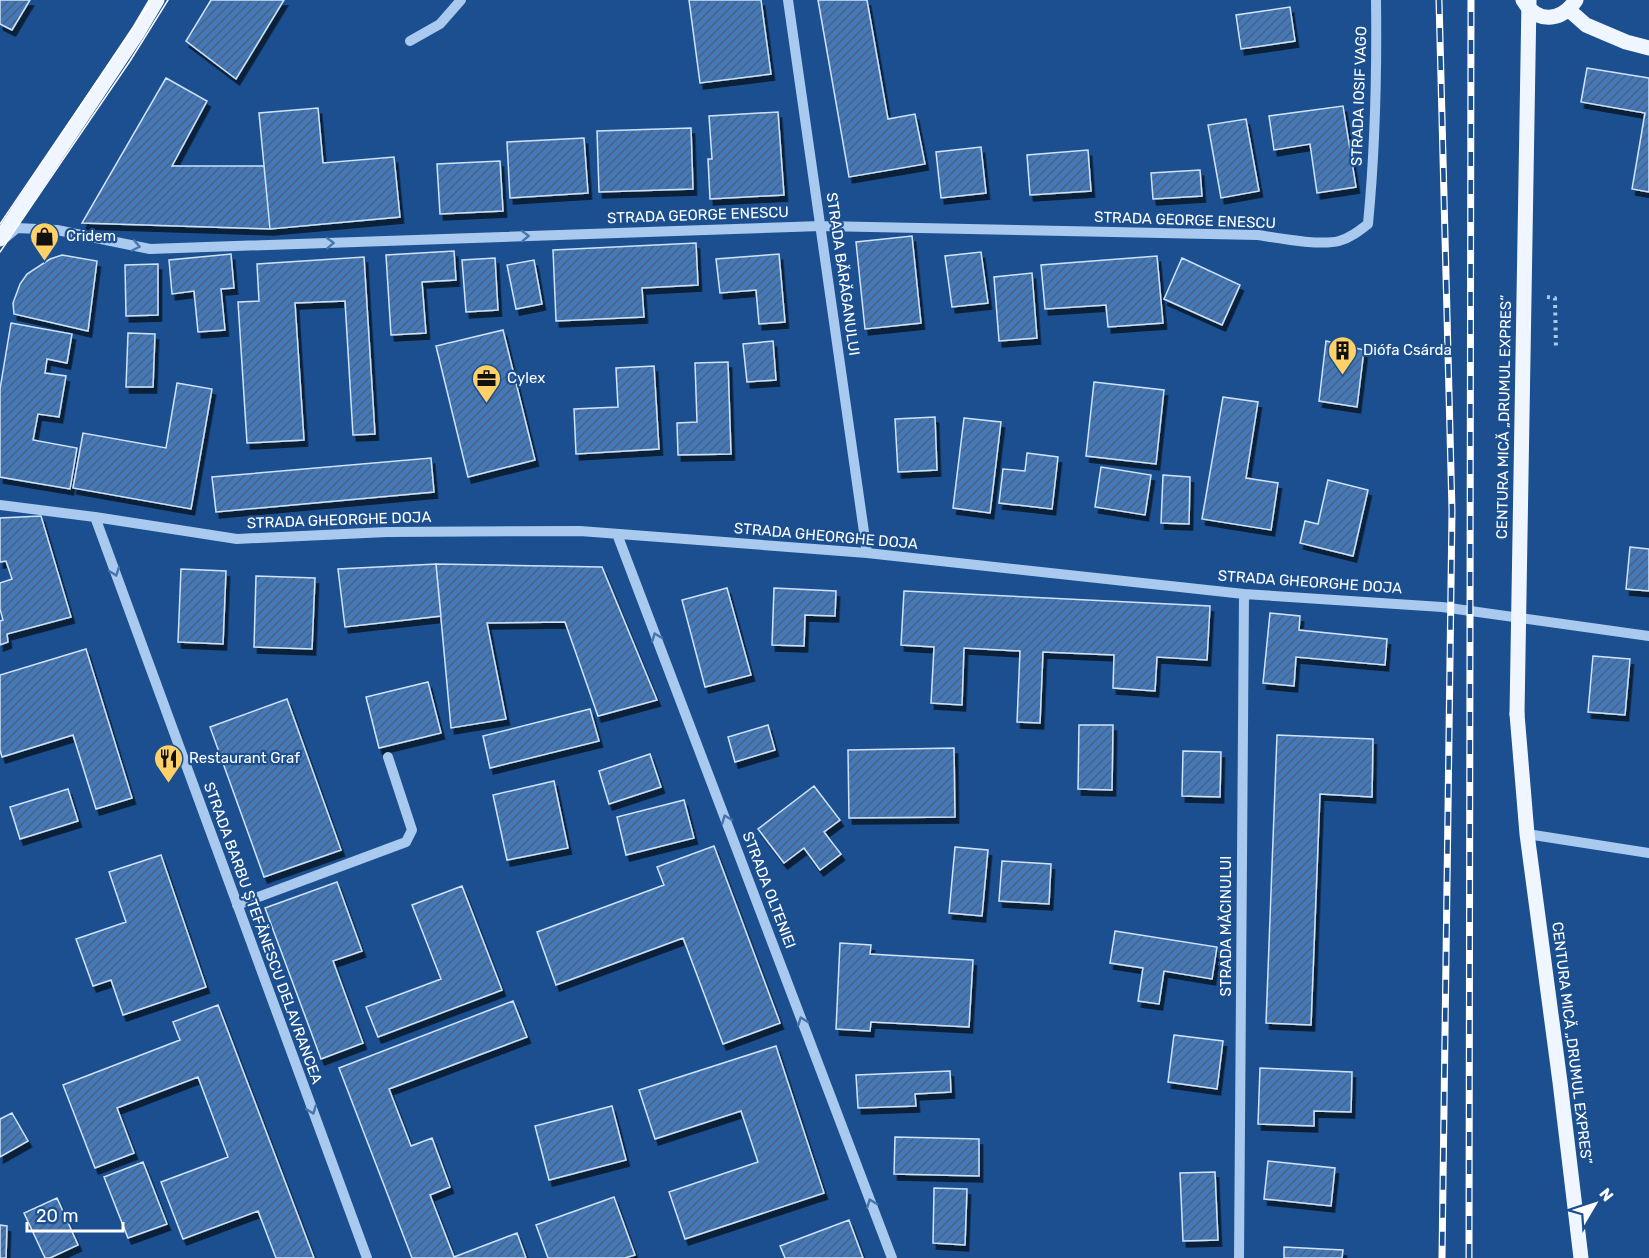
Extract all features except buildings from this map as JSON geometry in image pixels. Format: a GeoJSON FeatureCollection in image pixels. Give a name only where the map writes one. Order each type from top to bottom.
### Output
{"type":"FeatureCollection","features":[{"type":"Feature","properties":{"kind":"main road"},"geometry":{"type":"LineString","coordinates":[[0,241],[158,0]]}},
{"type":"Feature","properties":{"kind":"main road"},"geometry":{"type":"LineString","coordinates":[[1523,0],[1535,14],[1545,17],[1554,17],[1572,5],[1586,25],[1626,42],[1649,48]]}},
{"type":"Feature","properties":{"kind":"main road","name":"CENTURA MICĂ „DRUMUL EXPRES”"},"geometry":{"type":"LineString","coordinates":[[1529,0],[1517,714],[1527,834],[1581,1258]]}},
{"type":"Feature","properties":{"kind":"street"},"geometry":{"type":"LineString","coordinates":[[410,41],[440,24],[461,0]]}},
{"type":"Feature","properties":{"kind":"street","name":"STRADA BĂRĂGANULUI"},"geometry":{"type":"LineString","coordinates":[[788,0],[867,553]]}},
{"type":"Feature","properties":{"kind":"street","name":"STRADA IOSIF VAGO"},"geometry":{"type":"LineString","coordinates":[[1371,193],[1377,38],[1376,0]]}},
{"type":"Feature","properties":{"kind":"street","name":"STRADA GEORGE ENESCU"},"geometry":{"type":"LineString","coordinates":[[0,241],[17,228],[57,230],[150,249],[821,226],[1258,235],[1299,241],[1338,242],[1352,236],[1368,224],[1371,193]]}},
{"type":"Feature","properties":{"kind":"street","name":"STRADA GHEORGHE DOJA"},"geometry":{"type":"LineString","coordinates":[[0,505],[237,539],[423,531],[569,530],[867,553],[1244,594],[1442,607],[1649,636]]}},
{"type":"Feature","properties":{"kind":"street","name":"STRADA BARBU ȘTEFĂNESCU DELAVRANCEA"},"geometry":{"type":"LineString","coordinates":[[95,517],[367,1258]]}},
{"type":"Feature","properties":{"kind":"street","name":"STRADA OLTENIEI"},"geometry":{"type":"LineString","coordinates":[[617,534],[892,1258]]}},
{"type":"Feature","properties":{"kind":"street","name":"STRADA MĂCINULUI"},"geometry":{"type":"LineString","coordinates":[[1239,1258],[1244,594]]}},
{"type":"Feature","properties":{"kind":"street"},"geometry":{"type":"LineString","coordinates":[[237,905],[406,842],[412,830],[388,757]]}},
{"type":"Feature","properties":{"kind":"street"},"geometry":{"type":"LineString","coordinates":[[1527,834],[1649,853]]}},
{"type":"Feature","properties":{"kind":"path"},"geometry":{"type":"LineString","coordinates":[[1546,296],[1555,298],[1556,350]]}},
{"type":"Feature","properties":{"kind":"tram line"},"geometry":{"type":"LineString","coordinates":[[0,224],[152,0]]}},
{"type":"Feature","properties":{"kind":"tram line"},"geometry":{"type":"LineString","coordinates":[[0,252],[130,61],[168,0]]}},
{"type":"Feature","properties":{"kind":"railway"},"geometry":{"type":"LineString","coordinates":[[1439,0],[1452,511],[1442,1258]]}},
{"type":"Feature","properties":{"kind":"railway"},"geometry":{"type":"LineString","coordinates":[[1469,1258],[1471,0]]}},
{"type":"Feature","properties":{"kind":"place","name":"Cridem"},"geometry":{"type":"Point","coordinates":[45,262]}},
{"type":"Feature","properties":{"kind":"place","name":"Diófa Csárda"},"geometry":{"type":"Point","coordinates":[1342,376]}},
{"type":"Feature","properties":{"kind":"place","name":"Cylex"},"geometry":{"type":"Point","coordinates":[486,404]}},
{"type":"Feature","properties":{"kind":"place","name":"Restaurant Graf"},"geometry":{"type":"Point","coordinates":[168,784]}}]}
